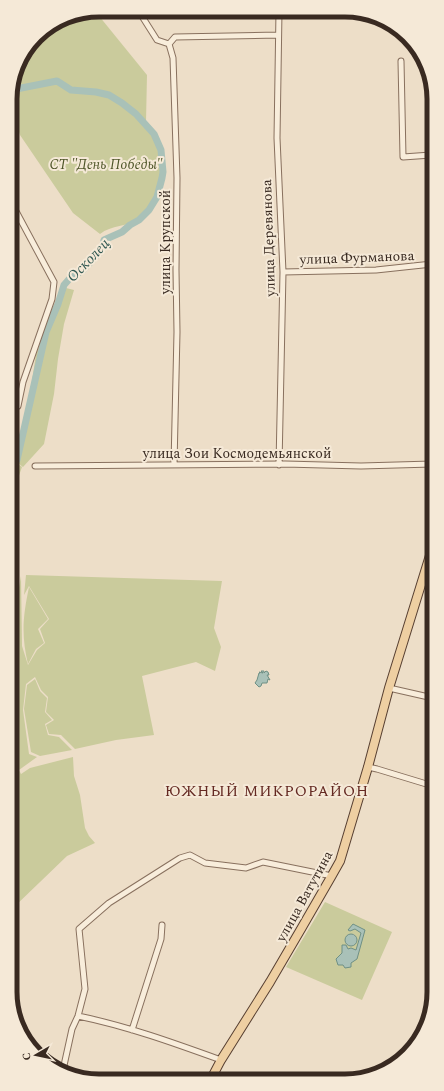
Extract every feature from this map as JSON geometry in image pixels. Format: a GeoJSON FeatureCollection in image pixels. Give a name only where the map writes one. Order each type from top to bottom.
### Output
{"type":"FeatureCollection","features":[{"type":"Feature","properties":{"kind":"main road","name":"улица Ватутина"},"geometry":{"type":"LineString","coordinates":[[214,1074],[332,876],[345,845],[389,688],[427,565]]}},
{"type":"Feature","properties":{"kind":"street"},"geometry":{"type":"LineString","coordinates":[[142,17],[157,40],[169,44],[175,37],[278,35]]}},
{"type":"Feature","properties":{"kind":"street","name":"улица Деревянова"},"geometry":{"type":"LineString","coordinates":[[278,17],[277,138],[283,272],[279,465]]}},
{"type":"Feature","properties":{"kind":"street","name":"улица Крупской"},"geometry":{"type":"LineString","coordinates":[[169,44],[173,58],[177,142],[177,332],[174,465]]}},
{"type":"Feature","properties":{"kind":"street"},"geometry":{"type":"LineString","coordinates":[[401,61],[403,157],[427,155]]}},
{"type":"Feature","properties":{"kind":"street"},"geometry":{"type":"LineString","coordinates":[[17,215],[54,282],[52,299],[24,382],[18,406]]}},
{"type":"Feature","properties":{"kind":"street","name":"улица Фурманова"},"geometry":{"type":"LineString","coordinates":[[283,272],[376,270],[427,265]]}},
{"type":"Feature","properties":{"kind":"street","name":"улица Зои Космодемьянской"},"geometry":{"type":"LineString","coordinates":[[35,466],[361,466],[427,464]]}},
{"type":"Feature","properties":{"kind":"street"},"geometry":{"type":"LineString","coordinates":[[389,688],[427,697]]}},
{"type":"Feature","properties":{"kind":"street"},"geometry":{"type":"LineString","coordinates":[[368,767],[427,784]]}},
{"type":"Feature","properties":{"kind":"street"},"geometry":{"type":"LineString","coordinates":[[64,1066],[72,1029],[78,1016],[85,989],[79,929],[109,903],[180,858],[190,854],[205,863],[246,868],[263,862],[332,876]]}},
{"type":"Feature","properties":{"kind":"street"},"geometry":{"type":"LineString","coordinates":[[132,1030],[161,939],[162,925]]}},
{"type":"Feature","properties":{"kind":"street"},"geometry":{"type":"LineString","coordinates":[[78,1016],[106,1022],[182,1045],[221,1060]]}},
{"type":"Feature","properties":{"kind":"green space"},"geometry":{"type":"Polygon","coordinates":[[[100,17],[147,75],[146,122],[124,102],[111,94],[97,90],[73,88],[58,80],[18,88],[25,63],[34,49],[45,37],[58,28],[73,21],[100,17]]]}},
{"type":"Feature","properties":{"kind":"green space","name":"СТ \"День Победы\""},"geometry":{"type":"Polygon","coordinates":[[[57,82],[68,89],[80,93],[109,96],[132,111],[147,126],[160,151],[162,169],[160,181],[151,204],[139,218],[125,225],[104,231],[100,234],[73,213],[20,135],[17,126],[18,89],[57,82]]]}},
{"type":"Feature","properties":{"kind":"green space"},"geometry":{"type":"Polygon","coordinates":[[[62,287],[74,290],[64,324],[54,394],[44,444],[23,467],[17,462],[17,437],[26,422],[36,354],[46,331],[51,313],[62,287]]]}},
{"type":"Feature","properties":{"kind":"green space"},"geometry":{"type":"Polygon","coordinates":[[[17,463],[22,467],[17,481],[17,463]]]}},
{"type":"Feature","properties":{"kind":"green space"},"geometry":{"type":"Polygon","coordinates":[[[26,575],[222,581],[214,628],[221,647],[215,671],[196,662],[142,676],[154,735],[116,740],[75,749],[61,735],[49,734],[46,725],[54,720],[46,712],[48,697],[41,690],[35,677],[26,684],[23,710],[29,754],[37,757],[19,770],[21,774],[30,768],[73,757],[74,776],[80,795],[85,828],[95,843],[67,856],[17,904],[17,599],[21,576],[22,646],[28,665],[37,650],[45,643],[40,629],[49,619],[29,586],[24,595],[26,575]]]}},
{"type":"Feature","properties":{"kind":"green space"},"geometry":{"type":"Polygon","coordinates":[[[29,587],[48,619],[38,629],[44,643],[36,649],[28,664],[24,644],[24,626],[25,607],[29,587]]]}},
{"type":"Feature","properties":{"kind":"green space"},"geometry":{"type":"Polygon","coordinates":[[[35,679],[40,691],[47,698],[45,712],[52,720],[45,724],[48,735],[59,737],[72,750],[40,756],[31,752],[24,709],[27,685],[35,679]]]}},
{"type":"Feature","properties":{"kind":"green space"},"geometry":{"type":"Polygon","coordinates":[[[325,902],[392,932],[362,1000],[286,967],[325,902]],[[350,934],[345,938],[346,944],[352,946],[355,944],[357,939],[354,934],[350,934]]]}},
{"type":"Feature","properties":{"kind":"shaded area"},"geometry":{"type":"Polygon","coordinates":[[[261,671],[264,671],[264,673],[266,671],[268,672],[269,675],[267,675],[270,680],[268,679],[267,683],[262,683],[259,687],[255,683],[260,673],[259,672],[263,673],[261,671]]]}},
{"type":"Feature","properties":{"kind":"shaded area"},"geometry":{"type":"Polygon","coordinates":[[[353,924],[365,930],[357,959],[351,963],[351,967],[345,968],[343,965],[338,965],[336,959],[342,953],[342,945],[346,945],[348,949],[351,948],[356,950],[361,933],[355,929],[350,931],[348,930],[353,924]]]}},
{"type":"Feature","properties":{"kind":"shaded area"},"geometry":{"type":"Polygon","coordinates":[[[351,934],[355,936],[357,940],[355,944],[351,946],[347,944],[345,940],[347,936],[351,934]]]}},
{"type":"Feature","properties":{"kind":"waterway","name":"Осколец"},"geometry":{"type":"LineString","coordinates":[[17,460],[46,332],[64,285],[71,277],[82,271],[97,255],[102,249],[104,240],[122,232],[139,220],[149,210],[157,197],[163,172],[161,150],[154,134],[136,114],[109,95],[96,92],[71,90],[57,81],[18,89]]}},
{"type":"Feature","properties":{"kind":"district","name":"ЮЖНЫЙ МИКРОРАЙОН"},"geometry":{"type":"Point","coordinates":[267,791]}}]}
